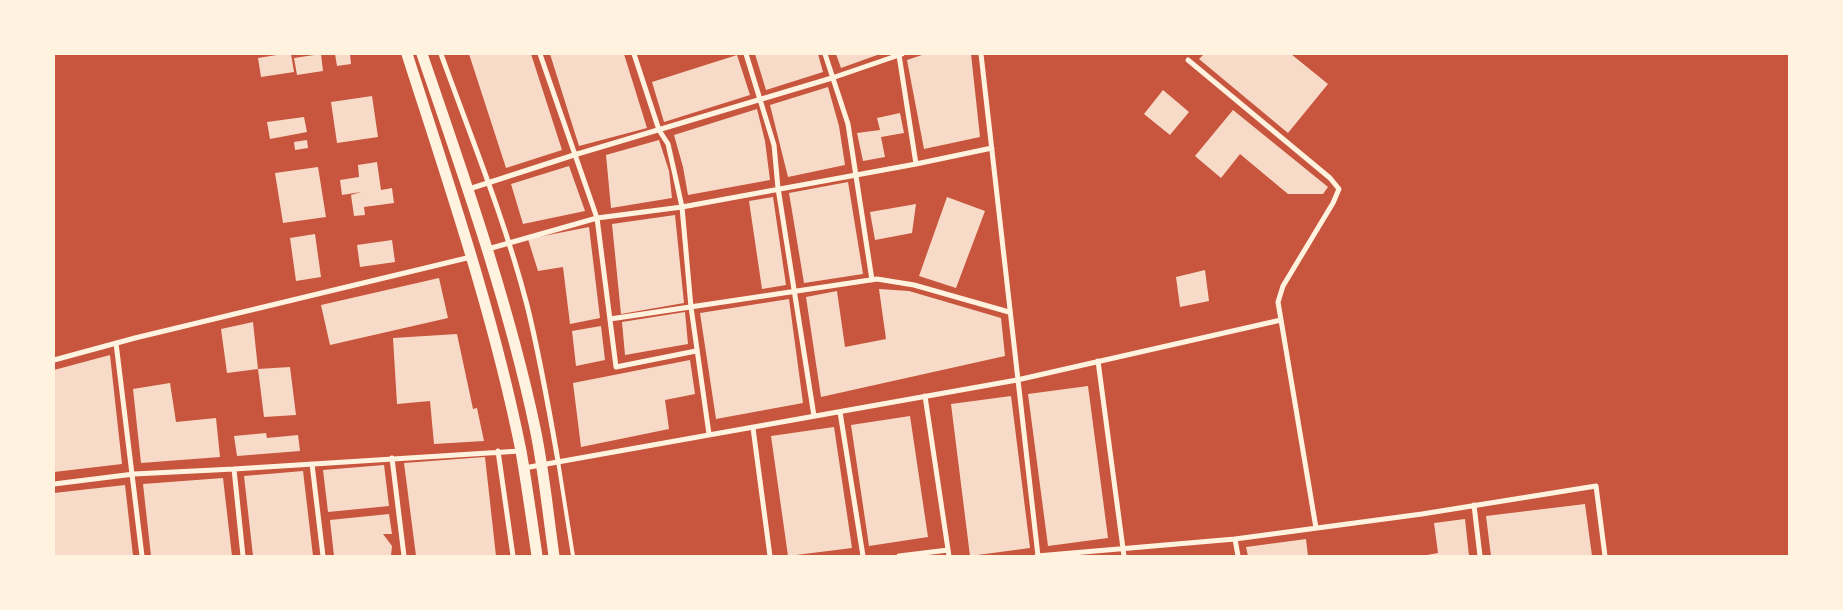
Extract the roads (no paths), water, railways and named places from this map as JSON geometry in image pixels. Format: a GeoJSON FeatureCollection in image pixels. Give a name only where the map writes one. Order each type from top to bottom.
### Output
{"type":"FeatureCollection","features":[{"type":"Feature","properties":{"kind":"main road"},"geometry":{"type":"LineString","coordinates":[[407,54],[471,257],[502,372],[524,468],[537,556]]}},
{"type":"Feature","properties":{"kind":"main road"},"geometry":{"type":"LineString","coordinates":[[422,54],[487,250],[521,368],[541,464],[554,556]]}},
{"type":"Feature","properties":{"kind":"street"},"geometry":{"type":"LineString","coordinates":[[407,54],[412,54]]}},
{"type":"Feature","properties":{"kind":"street"},"geometry":{"type":"LineString","coordinates":[[441,54],[488,184],[527,304],[558,461]]}},
{"type":"Feature","properties":{"kind":"street"},"geometry":{"type":"LineString","coordinates":[[540,54],[597,218],[616,367],[696,351]]}},
{"type":"Feature","properties":{"kind":"street"},"geometry":{"type":"LineString","coordinates":[[634,54],[660,130],[668,144],[682,207],[696,351],[709,434]]}},
{"type":"Feature","properties":{"kind":"street"},"geometry":{"type":"LineString","coordinates":[[746,54],[774,145],[778,188],[814,416]]}},
{"type":"Feature","properties":{"kind":"street"},"geometry":{"type":"LineString","coordinates":[[825,54],[848,124],[872,280]]}},
{"type":"Feature","properties":{"kind":"street"},"geometry":{"type":"LineString","coordinates":[[468,190],[574,155],[832,78],[900,54],[916,164]]}},
{"type":"Feature","properties":{"kind":"street"},"geometry":{"type":"LineString","coordinates":[[980,54],[1038,556],[1235,539],[1596,486],[1605,556]]}},
{"type":"Feature","properties":{"kind":"street"},"geometry":{"type":"LineString","coordinates":[[1188,60],[1330,178],[1339,189],[1333,203],[1283,286],[1278,302],[1316,528]]}},
{"type":"Feature","properties":{"kind":"street"},"geometry":{"type":"LineString","coordinates":[[487,250],[597,218],[682,207],[916,164],[992,148]]}},
{"type":"Feature","properties":{"kind":"street"},"geometry":{"type":"LineString","coordinates":[[54,360],[116,343],[471,257]]}},
{"type":"Feature","properties":{"kind":"street"},"geometry":{"type":"LineString","coordinates":[[610,319],[872,280],[914,285],[1009,312]]}},
{"type":"Feature","properties":{"kind":"street"},"geometry":{"type":"LineString","coordinates":[[524,468],[1017,380],[1281,320]]}},
{"type":"Feature","properties":{"kind":"street"},"geometry":{"type":"LineString","coordinates":[[116,343],[134,474],[142,556]]}},
{"type":"Feature","properties":{"kind":"street"},"geometry":{"type":"LineString","coordinates":[[1098,361],[1124,556]]}},
{"type":"Feature","properties":{"kind":"street"},"geometry":{"type":"LineString","coordinates":[[899,556],[948,553],[925,396]]}},
{"type":"Feature","properties":{"kind":"street"},"geometry":{"type":"LineString","coordinates":[[840,412],[863,556]]}},
{"type":"Feature","properties":{"kind":"street"},"geometry":{"type":"LineString","coordinates":[[753,428],[770,556]]}},
{"type":"Feature","properties":{"kind":"street"},"geometry":{"type":"LineString","coordinates":[[498,451],[513,556]]}},
{"type":"Feature","properties":{"kind":"street"},"geometry":{"type":"LineString","coordinates":[[54,484],[134,474],[520,451]]}},
{"type":"Feature","properties":{"kind":"street"},"geometry":{"type":"LineString","coordinates":[[392,458],[404,556]]}},
{"type":"Feature","properties":{"kind":"street"},"geometry":{"type":"LineString","coordinates":[[312,464],[323,556]]}},
{"type":"Feature","properties":{"kind":"street"},"geometry":{"type":"LineString","coordinates":[[234,469],[243,556]]}},
{"type":"Feature","properties":{"kind":"street"},"geometry":{"type":"LineString","coordinates":[[1474,505],[1480,556]]}},
{"type":"Feature","properties":{"kind":"street"},"geometry":{"type":"LineString","coordinates":[[1235,539],[1238,556]]}},
{"type":"Feature","properties":{"kind":"lane"},"geometry":{"type":"LineString","coordinates":[[558,461],[573,556]]}}]}
